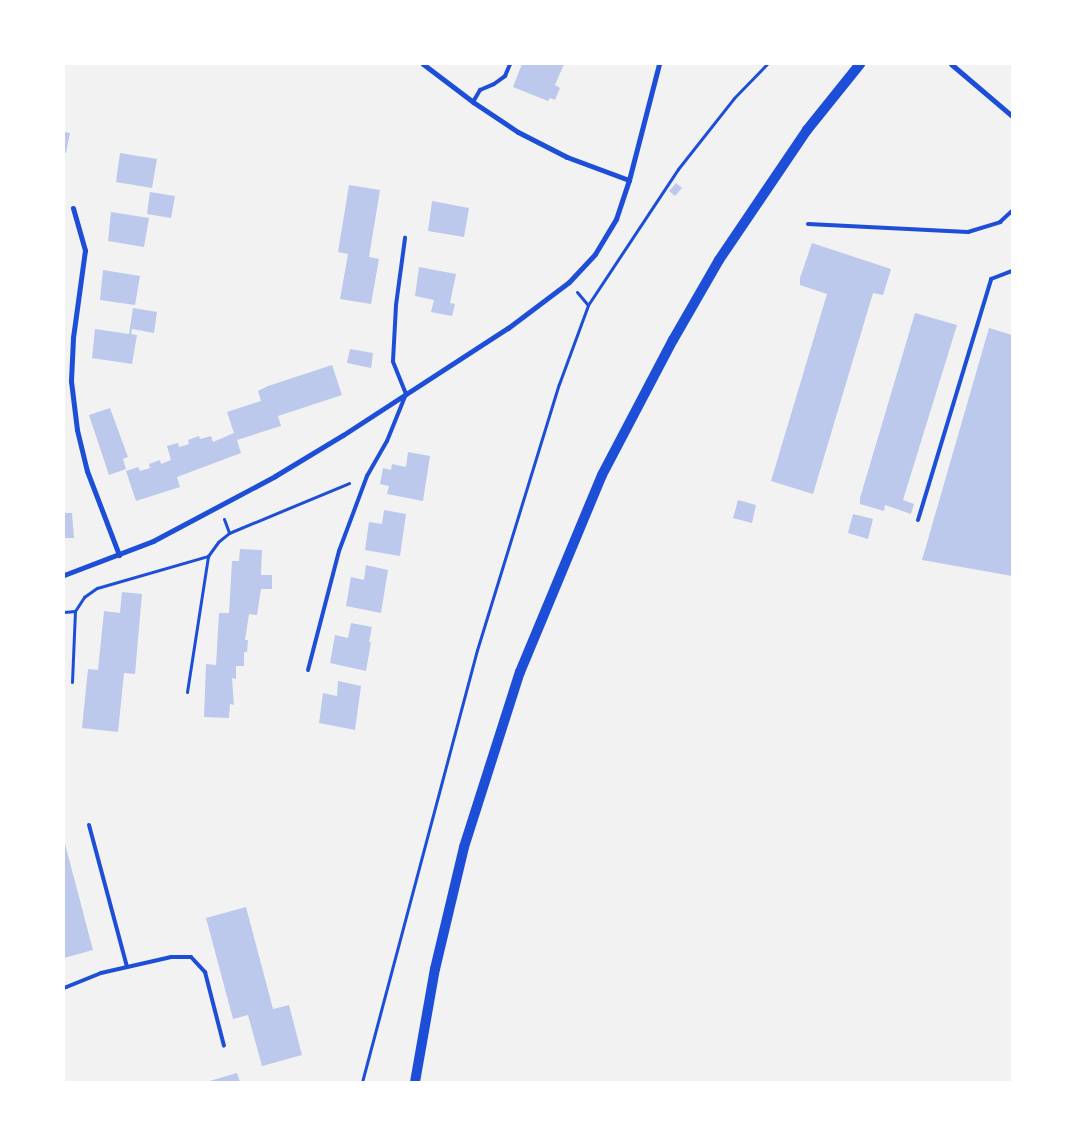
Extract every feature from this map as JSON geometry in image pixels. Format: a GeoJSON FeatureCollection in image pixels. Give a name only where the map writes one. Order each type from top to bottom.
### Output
{"type":"FeatureCollection","features":[{"type":"Feature","properties":{"kind":"main road"},"geometry":{"type":"LineString","coordinates":[[415,1082],[433,978],[464,847],[520,672],[602,475],[673,340],[719,260],[807,130],[860,64]]}},
{"type":"Feature","properties":{"kind":"street"},"geometry":{"type":"LineString","coordinates":[[423,64],[473,102],[518,132],[567,157],[629,180]]}},
{"type":"Feature","properties":{"kind":"street"},"geometry":{"type":"LineString","coordinates":[[64,575],[153,541],[228,503],[343,436],[539,307],[569,282],[595,254],[616,219],[629,180],[660,64]]}},
{"type":"Feature","properties":{"kind":"street"},"geometry":{"type":"LineString","coordinates":[[951,64],[1012,116]]}},
{"type":"Feature","properties":{"kind":"street"},"geometry":{"type":"LineString","coordinates":[[73,208],[85,250],[73,338],[71,381],[77,430],[87,471],[119,555]]}},
{"type":"Feature","properties":{"kind":"lane"},"geometry":{"type":"LineString","coordinates":[[473,102],[480,90],[494,84],[505,76],[510,64]]}},
{"type":"Feature","properties":{"kind":"lane"},"geometry":{"type":"LineString","coordinates":[[808,224],[968,232],[1000,222],[1012,210]]}},
{"type":"Feature","properties":{"kind":"lane"},"geometry":{"type":"LineString","coordinates":[[308,670],[339,551],[367,476],[387,441],[406,394],[393,361],[396,305],[405,238]]}},
{"type":"Feature","properties":{"kind":"lane"},"geometry":{"type":"LineString","coordinates":[[918,520],[992,279],[1012,271]]}},
{"type":"Feature","properties":{"kind":"lane"},"geometry":{"type":"LineString","coordinates":[[89,824],[127,967]]}},
{"type":"Feature","properties":{"kind":"lane"},"geometry":{"type":"LineString","coordinates":[[64,988],[101,973],[171,957],[191,957],[205,972],[224,1046]]}},
{"type":"Feature","properties":{"kind":"path"},"geometry":{"type":"LineString","coordinates":[[362,1082],[477,650],[559,384],[588,305],[678,169],[734,98],[767,64]]}},
{"type":"Feature","properties":{"kind":"path"},"geometry":{"type":"LineString","coordinates":[[72,682],[75,611],[84,597],[97,588],[208,556],[229,533],[367,476]]}},
{"type":"Feature","properties":{"kind":"path"},"geometry":{"type":"LineString","coordinates":[[187,692],[208,556]]}},
{"type":"Feature","properties":{"kind":"path"},"geometry":{"type":"LineString","coordinates":[[64,612],[75,611]]}},
{"type":"Feature","properties":{"kind":"building"},"geometry":{"type":"Polygon","coordinates":[[[522,64],[564,64],[555,85],[560,88],[555,100],[550,98],[548,101],[513,87],[522,64]]]}},
{"type":"Feature","properties":{"kind":"building"},"geometry":{"type":"Polygon","coordinates":[[[64,132],[70,133],[66,153],[64,153],[64,132]]]}},
{"type":"Feature","properties":{"kind":"building"},"geometry":{"type":"Polygon","coordinates":[[[120,153],[157,159],[152,188],[116,182],[120,153]]]}},
{"type":"Feature","properties":{"kind":"building"},"geometry":{"type":"Polygon","coordinates":[[[676,183],[682,188],[675,196],[669,191],[676,183]]]}},
{"type":"Feature","properties":{"kind":"building"},"geometry":{"type":"Polygon","coordinates":[[[349,185],[380,190],[369,257],[379,259],[371,304],[340,299],[348,254],[338,252],[349,185]]]}},
{"type":"Feature","properties":{"kind":"building"},"geometry":{"type":"Polygon","coordinates":[[[150,192],[175,196],[171,218],[147,214],[150,192]]]}},
{"type":"Feature","properties":{"kind":"building"},"geometry":{"type":"Polygon","coordinates":[[[432,201],[469,208],[464,237],[428,231],[432,201]]]}},
{"type":"Feature","properties":{"kind":"building"},"geometry":{"type":"Polygon","coordinates":[[[111,212],[149,218],[144,247],[108,241],[111,212]]]}},
{"type":"Feature","properties":{"kind":"building"},"geometry":{"type":"Polygon","coordinates":[[[812,243],[891,269],[883,295],[873,293],[813,494],[771,481],[827,294],[800,285],[800,278],[812,243]]]}},
{"type":"Feature","properties":{"kind":"building"},"geometry":{"type":"Polygon","coordinates":[[[419,267],[456,274],[450,303],[455,304],[452,316],[431,312],[434,300],[415,296],[419,267]]]}},
{"type":"Feature","properties":{"kind":"building"},"geometry":{"type":"Polygon","coordinates":[[[103,270],[140,276],[135,305],[100,300],[103,270]]]}},
{"type":"Feature","properties":{"kind":"building"},"geometry":{"type":"Polygon","coordinates":[[[133,308],[157,312],[154,333],[132,329],[131,334],[137,335],[132,364],[92,358],[95,329],[129,334],[133,308]]]}},
{"type":"Feature","properties":{"kind":"building"},"geometry":{"type":"Polygon","coordinates":[[[915,313],[957,325],[903,500],[914,504],[911,514],[885,505],[884,511],[860,504],[860,498],[915,313]]]}},
{"type":"Feature","properties":{"kind":"building"},"geometry":{"type":"Polygon","coordinates":[[[989,328],[1012,335],[1012,576],[922,560],[989,328]]]}},
{"type":"Feature","properties":{"kind":"building"},"geometry":{"type":"Polygon","coordinates":[[[350,349],[373,353],[371,368],[347,363],[350,349]]]}},
{"type":"Feature","properties":{"kind":"building"},"geometry":{"type":"Polygon","coordinates":[[[332,365],[342,395],[278,416],[281,426],[237,440],[241,453],[177,477],[180,487],[136,501],[126,471],[138,467],[140,471],[150,468],[149,464],[160,460],[161,464],[171,460],[167,446],[178,443],[179,447],[189,444],[188,440],[199,436],[200,439],[211,436],[213,442],[234,433],[227,412],[261,401],[258,391],[268,386],[332,365]]]}},
{"type":"Feature","properties":{"kind":"building"},"geometry":{"type":"Polygon","coordinates":[[[110,408],[128,457],[123,459],[126,469],[109,475],[89,415],[110,408]]]}},
{"type":"Feature","properties":{"kind":"building"},"geometry":{"type":"Polygon","coordinates":[[[408,452],[430,456],[423,501],[387,494],[389,486],[380,484],[383,468],[391,470],[392,464],[406,467],[408,452]]]}},
{"type":"Feature","properties":{"kind":"building"},"geometry":{"type":"Polygon","coordinates":[[[738,500],[756,505],[752,523],[733,518],[738,500]]]}},
{"type":"Feature","properties":{"kind":"building"},"geometry":{"type":"Polygon","coordinates":[[[384,510],[406,514],[400,556],[365,550],[369,522],[382,524],[384,510]]]}},
{"type":"Feature","properties":{"kind":"building"},"geometry":{"type":"Polygon","coordinates":[[[64,513],[72,513],[74,538],[64,538],[64,513]]]}},
{"type":"Feature","properties":{"kind":"building"},"geometry":{"type":"Polygon","coordinates":[[[853,514],[873,519],[868,539],[848,533],[853,514]]]}},
{"type":"Feature","properties":{"kind":"building"},"geometry":{"type":"Polygon","coordinates":[[[240,549],[262,550],[261,575],[272,575],[272,589],[261,589],[257,615],[249,614],[245,640],[248,640],[247,652],[244,652],[244,666],[236,666],[236,679],[232,678],[234,705],[230,704],[229,718],[204,717],[206,664],[216,665],[219,613],[229,613],[232,561],[239,561],[240,549]]]}},
{"type":"Feature","properties":{"kind":"building"},"geometry":{"type":"Polygon","coordinates":[[[366,565],[388,570],[381,613],[346,606],[351,577],[364,580],[366,565]]]}},
{"type":"Feature","properties":{"kind":"building"},"geometry":{"type":"Polygon","coordinates":[[[122,592],[142,594],[135,674],[124,673],[118,732],[82,728],[88,669],[98,670],[104,611],[120,613],[122,592]]]}},
{"type":"Feature","properties":{"kind":"building"},"geometry":{"type":"Polygon","coordinates":[[[351,623],[372,627],[366,671],[330,663],[335,635],[348,638],[351,623]]]}},
{"type":"Feature","properties":{"kind":"building"},"geometry":{"type":"Polygon","coordinates":[[[338,681],[361,686],[355,730],[319,723],[323,693],[337,696],[338,681]]]}},
{"type":"Feature","properties":{"kind":"building"},"geometry":{"type":"Polygon","coordinates":[[[64,840],[93,950],[64,958],[64,840]]]}},
{"type":"Feature","properties":{"kind":"building"},"geometry":{"type":"Polygon","coordinates":[[[246,907],[273,1009],[289,1005],[302,1055],[262,1066],[248,1015],[233,1019],[206,918],[246,907]]]}},
{"type":"Feature","properties":{"kind":"building"},"geometry":{"type":"Polygon","coordinates":[[[237,1073],[240,1082],[206,1082],[237,1073]]]}}]}
